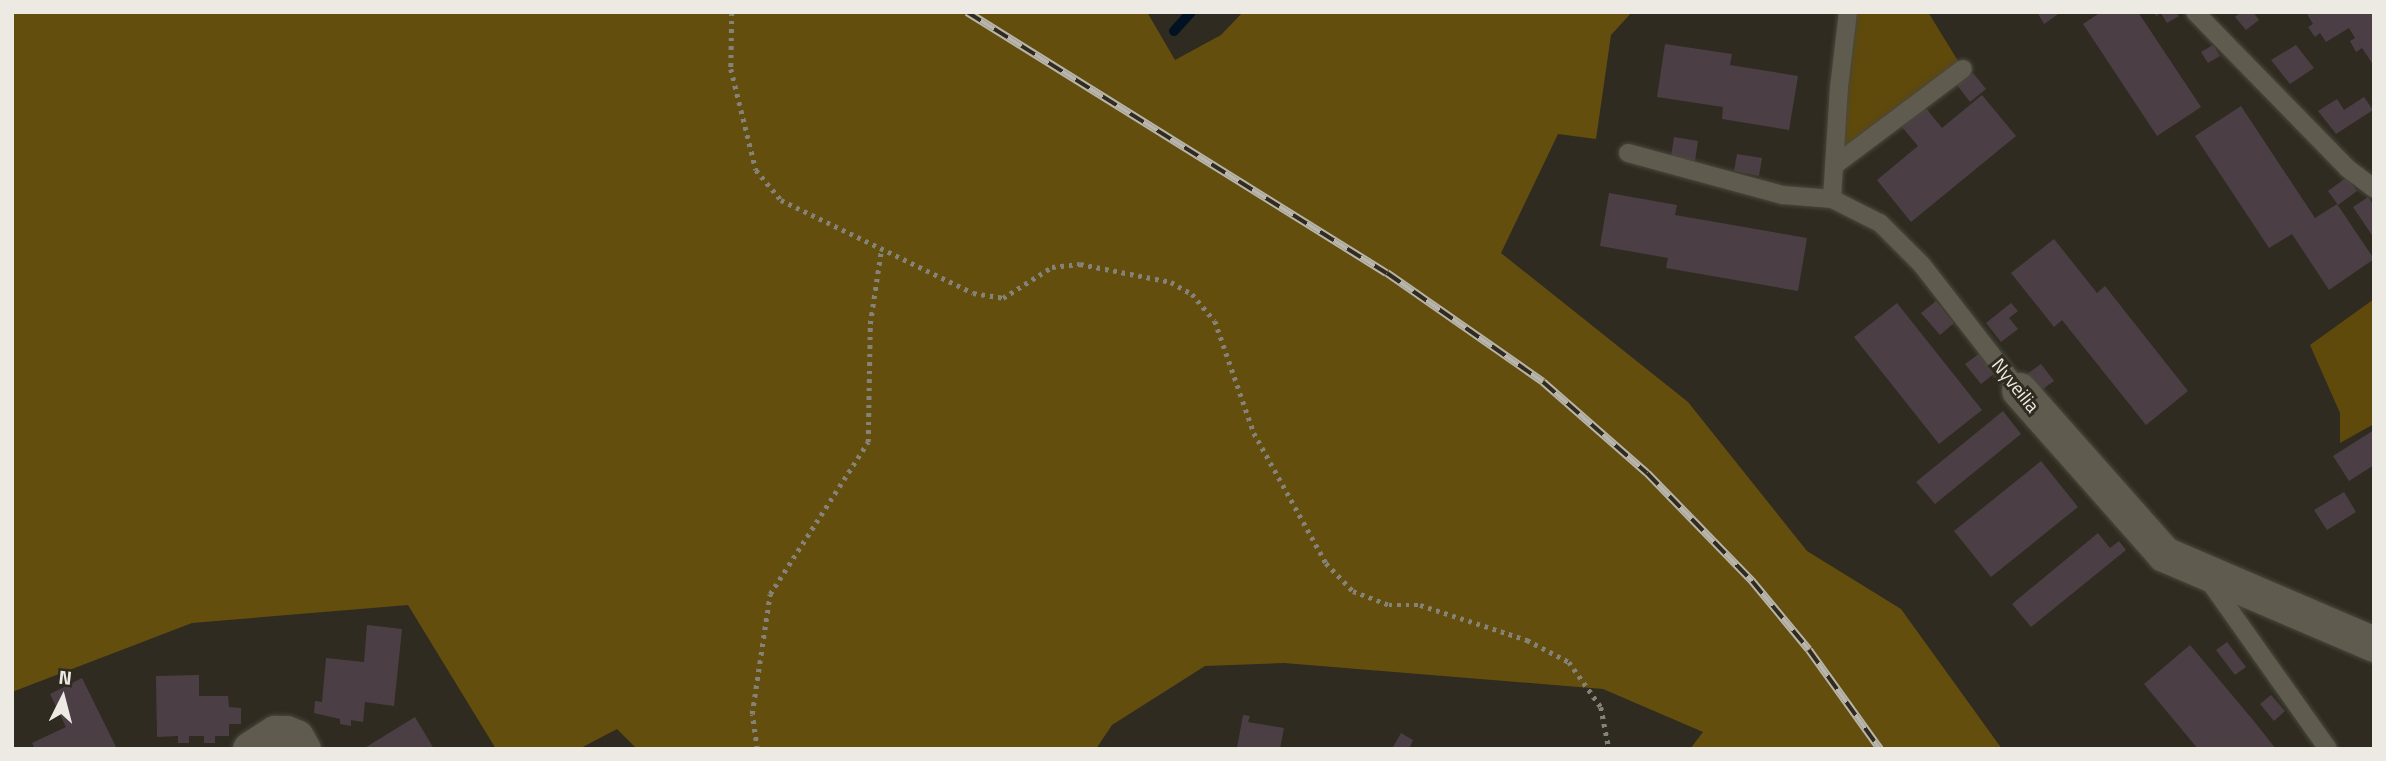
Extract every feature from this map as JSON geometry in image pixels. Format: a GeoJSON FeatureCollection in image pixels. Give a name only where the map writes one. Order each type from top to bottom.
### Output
{"type":"FeatureCollection","features":[{"type":"Feature","properties":{"kind":"street","name":"Nyveilia"},"geometry":{"type":"LineString","coordinates":[[2019,390],[2164,554],[2374,644]]}},
{"type":"Feature","properties":{"kind":"street"},"geometry":{"type":"LineString","coordinates":[[250,749],[275,733],[286,733],[296,737],[303,749]]}},
{"type":"Feature","properties":{"kind":"lane"},"geometry":{"type":"LineString","coordinates":[[1832,199],[1839,87],[1848,12]]}},
{"type":"Feature","properties":{"kind":"lane"},"geometry":{"type":"LineString","coordinates":[[2194,12],[2347,168],[2374,188]]}},
{"type":"Feature","properties":{"kind":"lane"},"geometry":{"type":"LineString","coordinates":[[1835,165],[1963,69]]}},
{"type":"Feature","properties":{"kind":"lane","name":"Nyveilia"},"geometry":{"type":"LineString","coordinates":[[1628,153],[1783,195],[1832,199],[1880,223],[1922,264],[2019,390]]}},
{"type":"Feature","properties":{"kind":"lane"},"geometry":{"type":"LineString","coordinates":[[2202,570],[2328,749]]}},
{"type":"Feature","properties":{"kind":"path"},"geometry":{"type":"LineString","coordinates":[[732,12],[731,69],[757,170],[781,200],[972,293],[1003,298],[1052,267],[1080,264],[1171,282],[1192,294],[1215,321],[1255,433],[1326,564],[1353,591],[1389,605],[1420,605],[1527,640],[1569,662],[1601,707],[1609,749]]}},
{"type":"Feature","properties":{"kind":"path"},"geometry":{"type":"LineString","coordinates":[[757,749],[752,714],[770,594],[867,442],[870,324],[881,251]]}},
{"type":"Feature","properties":{"kind":"shaded area"},"geometry":{"type":"Polygon","coordinates":[[[12,12],[1147,12],[1175,60],[1221,35],[1243,12],[1632,12],[1611,35],[1596,139],[1558,134],[1501,253],[1688,402],[1807,551],[1901,609],[2002,749],[1690,749],[1703,732],[1603,689],[1284,663],[1205,666],[1112,725],[1096,749],[637,749],[617,729],[579,749],[496,749],[408,605],[192,623],[12,692],[12,12]]]}},
{"type":"Feature","properties":{"kind":"shaded area"},"geometry":{"type":"Polygon","coordinates":[[[1848,12],[1928,12],[1963,69],[1835,165],[1848,12]]]}},
{"type":"Feature","properties":{"kind":"shaded area"},"geometry":{"type":"Polygon","coordinates":[[[2374,299],[2374,424],[2340,443],[2340,413],[2310,345],[2374,299]]]}},
{"type":"Feature","properties":{"kind":"building"},"geometry":{"type":"Polygon","coordinates":[[[2037,12],[2061,12],[2044,24],[2037,12]]]}},
{"type":"Feature","properties":{"kind":"building"},"geometry":{"type":"Polygon","coordinates":[[[2101,12],[2138,12],[2201,107],[2157,136],[2083,24],[2101,12]]]}},
{"type":"Feature","properties":{"kind":"building"},"geometry":{"type":"Polygon","coordinates":[[[2154,12],[2176,12],[2179,16],[2167,23],[2161,13],[2156,16],[2154,12]]]}},
{"type":"Feature","properties":{"kind":"building"},"geometry":{"type":"Polygon","coordinates":[[[2241,12],[2253,12],[2259,20],[2246,30],[2235,17],[2241,12]]]}},
{"type":"Feature","properties":{"kind":"building"},"geometry":{"type":"Polygon","coordinates":[[[2306,12],[2374,12],[2374,66],[2362,48],[2356,52],[2350,41],[2355,38],[2349,28],[2326,42],[2320,33],[2315,37],[2308,27],[2313,24],[2306,12]]]}},
{"type":"Feature","properties":{"kind":"building"},"geometry":{"type":"Polygon","coordinates":[[[1665,44],[1732,54],[1730,65],[1798,76],[1789,130],[1722,119],[1723,107],[1657,97],[1665,44]]]}},
{"type":"Feature","properties":{"kind":"building"},"geometry":{"type":"Polygon","coordinates":[[[2213,45],[2220,56],[2208,63],[2201,52],[2213,45]]]}},
{"type":"Feature","properties":{"kind":"building"},"geometry":{"type":"Polygon","coordinates":[[[2296,45],[2314,68],[2290,84],[2271,60],[2296,45]]]}},
{"type":"Feature","properties":{"kind":"building"},"geometry":{"type":"Polygon","coordinates":[[[1973,73],[1986,89],[1970,102],[1957,85],[1973,73]]]}},
{"type":"Feature","properties":{"kind":"building"},"geometry":{"type":"Polygon","coordinates":[[[1982,95],[2016,136],[1911,222],[1877,180],[1918,146],[1902,127],[1925,107],[1942,128],[1982,95]]]}},
{"type":"Feature","properties":{"kind":"building"},"geometry":{"type":"Polygon","coordinates":[[[2364,97],[2373,110],[2336,134],[2318,111],[2337,99],[2344,110],[2364,97]]]}},
{"type":"Feature","properties":{"kind":"building"},"geometry":{"type":"Polygon","coordinates":[[[2241,106],[2315,218],[2337,204],[2374,259],[2329,290],[2292,234],[2269,248],[2195,136],[2241,106]]]}},
{"type":"Feature","properties":{"kind":"building"},"geometry":{"type":"Polygon","coordinates":[[[1674,137],[1698,141],[1695,161],[1671,157],[1674,137]]]}},
{"type":"Feature","properties":{"kind":"building"},"geometry":{"type":"Polygon","coordinates":[[[1737,154],[1762,158],[1759,176],[1734,171],[1737,154]]]}},
{"type":"Feature","properties":{"kind":"building"},"geometry":{"type":"Polygon","coordinates":[[[2347,177],[2357,191],[2338,205],[2328,191],[2347,177]]]}},
{"type":"Feature","properties":{"kind":"building"},"geometry":{"type":"Polygon","coordinates":[[[1609,193],[1677,205],[1675,215],[1807,238],[1798,291],[1666,268],[1668,258],[1600,246],[1609,193]]]}},
{"type":"Feature","properties":{"kind":"building"},"geometry":{"type":"Polygon","coordinates":[[[2368,197],[2374,205],[2374,238],[2353,207],[2368,197]]]}},
{"type":"Feature","properties":{"kind":"building"},"geometry":{"type":"Polygon","coordinates":[[[2054,239],[2097,293],[2105,286],[2188,391],[2146,425],[2062,320],[2054,327],[2011,273],[2054,239]]]}},
{"type":"Feature","properties":{"kind":"building"},"geometry":{"type":"Polygon","coordinates":[[[1936,301],[1954,323],[1940,335],[1921,313],[1936,301]]]}},
{"type":"Feature","properties":{"kind":"building"},"geometry":{"type":"Polygon","coordinates":[[[1897,303],[1982,410],[1939,444],[1854,337],[1897,303]]]}},
{"type":"Feature","properties":{"kind":"building"},"geometry":{"type":"Polygon","coordinates":[[[2011,303],[2018,311],[2009,318],[2018,329],[2001,342],[1986,323],[2011,303]]]}},
{"type":"Feature","properties":{"kind":"building"},"geometry":{"type":"Polygon","coordinates":[[[1980,353],[1995,373],[1981,384],[1965,364],[1980,353]]]}},
{"type":"Feature","properties":{"kind":"building"},"geometry":{"type":"Polygon","coordinates":[[[2041,364],[2054,381],[2040,391],[2027,374],[2041,364]]]}},
{"type":"Feature","properties":{"kind":"building"},"geometry":{"type":"Polygon","coordinates":[[[2003,411],[2021,434],[1935,504],[1916,482],[2003,411]]]}},
{"type":"Feature","properties":{"kind":"building"},"geometry":{"type":"Polygon","coordinates":[[[2374,430],[2374,465],[2349,481],[2333,456],[2374,430]]]}},
{"type":"Feature","properties":{"kind":"building"},"geometry":{"type":"Polygon","coordinates":[[[2041,461],[2078,507],[1991,577],[1954,531],[2041,461]]]}},
{"type":"Feature","properties":{"kind":"building"},"geometry":{"type":"Polygon","coordinates":[[[2344,492],[2356,512],[2327,530],[2314,510],[2344,492]]]}},
{"type":"Feature","properties":{"kind":"building"},"geometry":{"type":"Polygon","coordinates":[[[2098,533],[2110,548],[2119,541],[2126,550],[2031,627],[2012,604],[2098,533]]]}},
{"type":"Feature","properties":{"kind":"building"},"geometry":{"type":"Polygon","coordinates":[[[367,625],[402,629],[394,706],[365,702],[363,722],[351,720],[351,726],[340,724],[340,719],[314,713],[315,701],[322,702],[326,658],[364,662],[367,625]]]}},
{"type":"Feature","properties":{"kind":"building"},"geometry":{"type":"Polygon","coordinates":[[[2227,642],[2246,667],[2235,675],[2216,650],[2227,642]]]}},
{"type":"Feature","properties":{"kind":"building"},"geometry":{"type":"Polygon","coordinates":[[[2190,645],[2276,749],[2198,749],[2144,684],[2190,645]]]}},
{"type":"Feature","properties":{"kind":"building"},"geometry":{"type":"Polygon","coordinates":[[[199,675],[199,696],[228,696],[229,707],[241,708],[241,724],[229,724],[229,736],[215,736],[215,743],[204,743],[204,736],[189,736],[189,743],[178,743],[178,736],[157,737],[156,676],[199,675]]]}},
{"type":"Feature","properties":{"kind":"building"},"geometry":{"type":"Polygon","coordinates":[[[82,678],[116,747],[35,749],[32,743],[66,727],[50,694],[82,678]]]}},
{"type":"Feature","properties":{"kind":"building"},"geometry":{"type":"Polygon","coordinates":[[[2271,695],[2285,711],[2274,721],[2260,704],[2271,695]]]}},
{"type":"Feature","properties":{"kind":"building"},"geometry":{"type":"Polygon","coordinates":[[[1243,715],[1250,716],[1248,722],[1284,728],[1280,749],[1237,748],[1243,715]]]}},
{"type":"Feature","properties":{"kind":"building"},"geometry":{"type":"Polygon","coordinates":[[[415,717],[434,749],[363,749],[415,717]]]}},
{"type":"Feature","properties":{"kind":"building"},"geometry":{"type":"Polygon","coordinates":[[[1401,733],[1413,740],[1409,749],[1393,747],[1401,733]]]}},
{"type":"Feature","properties":{"kind":"waterway"},"geometry":{"type":"LineString","coordinates":[[1174,31],[1191,12]]}},
{"type":"Feature","properties":{"kind":"railway"},"geometry":{"type":"LineString","coordinates":[[967,12],[1387,273],[1543,382],[1647,473],[1752,581],[1809,650],[1880,749]]}}]}
